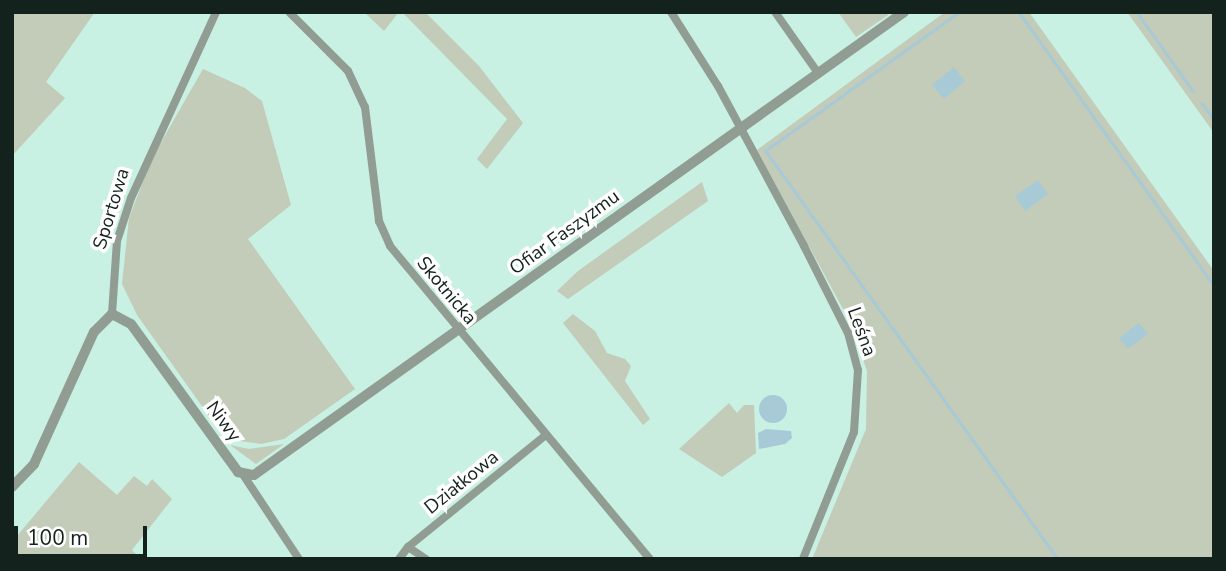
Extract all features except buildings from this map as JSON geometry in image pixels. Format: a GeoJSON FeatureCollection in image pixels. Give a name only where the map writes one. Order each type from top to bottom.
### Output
{"type":"FeatureCollection","features":[{"type":"Feature","properties":{"kind":"street","name":"Sportowa"},"geometry":{"type":"LineString","coordinates":[[112,314],[117,241],[131,198],[216,12]]}},
{"type":"Feature","properties":{"kind":"street","name":"Skotnicka"},"geometry":{"type":"LineString","coordinates":[[289,12],[348,71],[365,107],[384,234],[459,331],[650,559]]}},
{"type":"Feature","properties":{"kind":"street","name":"Leśna"},"geometry":{"type":"LineString","coordinates":[[671,12],[741,130],[848,333],[858,370],[854,432],[803,559]]}},
{"type":"Feature","properties":{"kind":"street"},"geometry":{"type":"LineString","coordinates":[[775,12],[818,73]]}},
{"type":"Feature","properties":{"kind":"street","name":"Ofiar Faszyzmu"},"geometry":{"type":"LineString","coordinates":[[244,476],[261,471],[904,12]]}},
{"type":"Feature","properties":{"kind":"street","name":"Niwy"},"geometry":{"type":"LineString","coordinates":[[112,314],[131,324],[244,476],[299,559]]}},
{"type":"Feature","properties":{"kind":"street"},"geometry":{"type":"LineString","coordinates":[[12,487],[34,464],[94,332],[112,314]]}},
{"type":"Feature","properties":{"kind":"street","name":"Działkowa"},"geometry":{"type":"LineString","coordinates":[[400,559],[408,547],[546,435]]}},
{"type":"Feature","properties":{"kind":"street"},"geometry":{"type":"LineString","coordinates":[[408,547],[426,559]]}},
{"type":"Feature","properties":{"kind":"green space"},"geometry":{"type":"Polygon","coordinates":[[[12,12],[95,12],[46,82],[65,98],[12,156],[12,12]]]}},
{"type":"Feature","properties":{"kind":"green space"},"geometry":{"type":"Polygon","coordinates":[[[364,12],[399,12],[384,31],[364,12]]]}},
{"type":"Feature","properties":{"kind":"green space"},"geometry":{"type":"Polygon","coordinates":[[[402,12],[425,12],[479,66],[523,123],[487,169],[477,159],[507,119],[402,12]]]}},
{"type":"Feature","properties":{"kind":"green space"},"geometry":{"type":"Polygon","coordinates":[[[838,12],[886,12],[888,15],[856,37],[838,12]]]}},
{"type":"Feature","properties":{"kind":"green space"},"geometry":{"type":"Polygon","coordinates":[[[945,12],[1029,12],[1214,271],[1214,559],[812,559],[866,429],[867,371],[850,322],[757,150],[945,12]]]}},
{"type":"Feature","properties":{"kind":"green space"},"geometry":{"type":"Polygon","coordinates":[[[1127,12],[1214,12],[1214,133],[1140,30],[1127,12]]]}},
{"type":"Feature","properties":{"kind":"green space"},"geometry":{"type":"Polygon","coordinates":[[[203,69],[245,88],[262,101],[291,205],[248,239],[355,389],[284,439],[261,444],[240,441],[214,423],[137,315],[122,284],[129,218],[152,158],[203,69]]]}},
{"type":"Feature","properties":{"kind":"green space"},"geometry":{"type":"Polygon","coordinates":[[[702,182],[708,201],[568,299],[557,291],[578,271],[702,182]]]}},
{"type":"Feature","properties":{"kind":"green space"},"geometry":{"type":"Polygon","coordinates":[[[573,314],[595,331],[607,353],[625,359],[631,366],[625,381],[650,419],[643,425],[563,323],[573,314]]]}},
{"type":"Feature","properties":{"kind":"green space"},"geometry":{"type":"Polygon","coordinates":[[[729,403],[737,413],[744,405],[754,405],[756,453],[722,477],[679,449],[729,403]]]}},
{"type":"Feature","properties":{"kind":"green space"},"geometry":{"type":"Polygon","coordinates":[[[284,444],[256,464],[230,445],[249,449],[284,444]]]}},
{"type":"Feature","properties":{"kind":"green space"},"geometry":{"type":"Polygon","coordinates":[[[79,462],[117,495],[134,476],[147,486],[152,479],[172,499],[132,550],[141,559],[12,559],[12,542],[79,462]]]}},
{"type":"Feature","properties":{"kind":"water"},"geometry":{"type":"Polygon","coordinates":[[[954,67],[965,81],[944,99],[932,85],[954,67]]]}},
{"type":"Feature","properties":{"kind":"water"},"geometry":{"type":"Polygon","coordinates":[[[1038,180],[1048,194],[1025,211],[1015,196],[1038,180]]]}},
{"type":"Feature","properties":{"kind":"water"},"geometry":{"type":"Polygon","coordinates":[[[1139,323],[1148,334],[1128,349],[1119,338],[1139,323]]]}},
{"type":"Feature","properties":{"kind":"water"},"geometry":{"type":"Polygon","coordinates":[[[773,395],[783,399],[787,409],[783,419],[773,423],[763,419],[759,409],[763,399],[773,395]]]}},
{"type":"Feature","properties":{"kind":"water"},"geometry":{"type":"Polygon","coordinates":[[[766,429],[791,431],[792,438],[785,444],[759,449],[758,433],[766,429]]]}},
{"type":"Feature","properties":{"kind":"waterway"},"geometry":{"type":"LineString","coordinates":[[960,12],[766,151],[1058,559]]}},
{"type":"Feature","properties":{"kind":"waterway"},"geometry":{"type":"LineString","coordinates":[[1019,12],[1214,285]]}},
{"type":"Feature","properties":{"kind":"waterway"},"geometry":{"type":"LineString","coordinates":[[1137,12],[1193,91]]}},
{"type":"Feature","properties":{"kind":"waterway"},"geometry":{"type":"LineString","coordinates":[[1202,103],[1214,119]]}}]}
